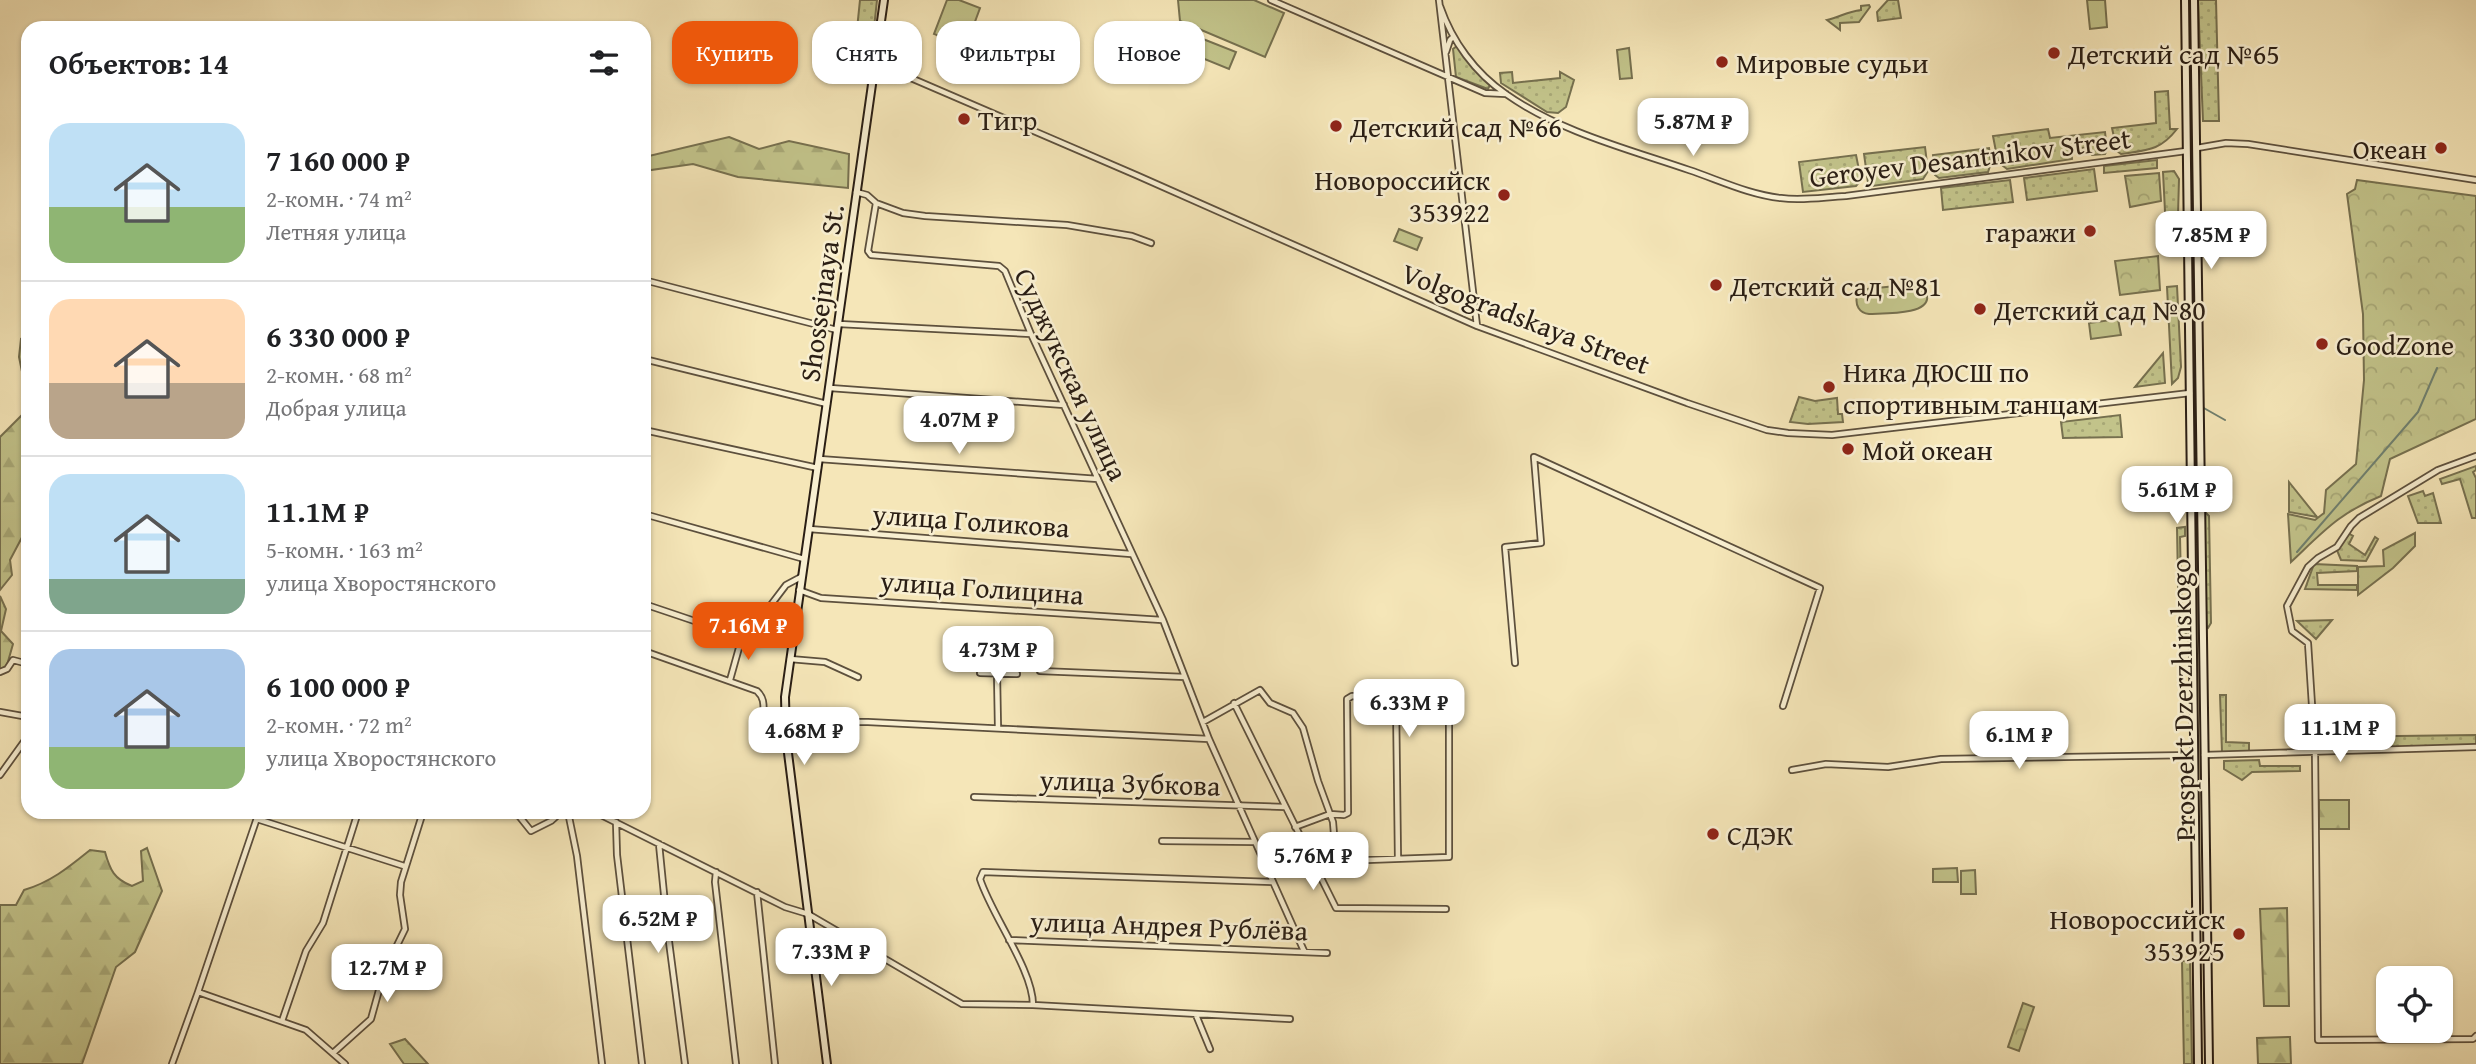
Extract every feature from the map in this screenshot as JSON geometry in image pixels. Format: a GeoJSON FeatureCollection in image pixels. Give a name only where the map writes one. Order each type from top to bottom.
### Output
{"type":"FeatureCollection","features":[{"type":"Feature","properties":{"kind":"street","name":"Shossejnaya St."},"geometry":{"type":"LineString","coordinates":[[881,21],[884,0]]}},
{"type":"Feature","properties":{"kind":"street","name":"Geroyev Desantnikov Street"},"geometry":{"type":"LineString","coordinates":[[1271,0],[1485,93],[1506,94],[1551,120],[1727,183],[1780,198],[1846,196],[2186,152],[2226,143],[2248,144],[2476,180]]}},
{"type":"Feature","properties":{"kind":"street","name":"Prospekt Dzerzhinskogo"},"geometry":{"type":"LineString","coordinates":[[2185,0],[2186,152],[2209,1064]]}},
{"type":"Feature","properties":{"kind":"street","name":"Prospekt Dzerzhinskogo"},"geometry":{"type":"LineString","coordinates":[[2194,0],[2194,755],[2198,1064]]}},
{"type":"Feature","properties":{"kind":"street"},"geometry":{"type":"LineString","coordinates":[[1440,3],[1478,326]]}},
{"type":"Feature","properties":{"kind":"street"},"geometry":{"type":"LineString","coordinates":[[1440,3],[1453,37],[1477,68],[1506,94]]}},
{"type":"Feature","properties":{"kind":"street"},"geometry":{"type":"LineString","coordinates":[[1445,60],[1447,46],[1453,37]]}},
{"type":"Feature","properties":{"kind":"street","name":"Volgogradskaya Street"},"geometry":{"type":"LineString","coordinates":[[922,83],[1478,326],[1687,403],[1767,429],[1832,435],[2194,393]]}},
{"type":"Feature","properties":{"kind":"street","name":"Shossejnaya St."},"geometry":{"type":"LineString","coordinates":[[808,529],[873,84]]}},
{"type":"Feature","properties":{"kind":"street"},"geometry":{"type":"LineString","coordinates":[[856,192],[903,213],[1066,225],[1132,236],[1151,243]]}},
{"type":"Feature","properties":{"kind":"street","name":"Суджукская улица"},"geometry":{"type":"LineString","coordinates":[[876,203],[868,254],[1002,267],[1005,271],[1031,334],[1163,620],[1185,677]]}},
{"type":"Feature","properties":{"kind":"street"},"geometry":{"type":"LineString","coordinates":[[651,282],[838,327],[1031,334]]}},
{"type":"Feature","properties":{"kind":"street"},"geometry":{"type":"LineString","coordinates":[[651,361],[827,404]]}},
{"type":"Feature","properties":{"kind":"street"},"geometry":{"type":"LineString","coordinates":[[830,387],[1065,405]]}},
{"type":"Feature","properties":{"kind":"street"},"geometry":{"type":"LineString","coordinates":[[651,432],[818,468]]}},
{"type":"Feature","properties":{"kind":"street"},"geometry":{"type":"LineString","coordinates":[[2476,456],[2438,470],[2360,518],[2337,547],[2308,567],[2287,606],[2292,632],[2306,639],[2308,643],[2315,752],[2318,1040],[2473,1039],[2476,1036]]}},
{"type":"Feature","properties":{"kind":"street"},"geometry":{"type":"LineString","coordinates":[[1515,663],[1505,547],[1541,543],[1534,457],[1820,588],[1783,706]]}},
{"type":"Feature","properties":{"kind":"street"},"geometry":{"type":"LineString","coordinates":[[819,459],[1097,479]]}},
{"type":"Feature","properties":{"kind":"street"},"geometry":{"type":"LineString","coordinates":[[651,516],[804,559]]}},
{"type":"Feature","properties":{"kind":"street"},"geometry":{"type":"LineString","coordinates":[[808,529],[785,697],[785,722],[827,1064]]}},
{"type":"Feature","properties":{"kind":"street","name":"улица Голикова"},"geometry":{"type":"LineString","coordinates":[[808,529],[1131,554]]}},
{"type":"Feature","properties":{"kind":"street"},"geometry":{"type":"LineString","coordinates":[[651,606],[742,636],[748,635],[786,585],[801,577]]}},
{"type":"Feature","properties":{"kind":"street","name":"улица Голицина"},"geometry":{"type":"LineString","coordinates":[[799,590],[821,598],[1163,620]]}},
{"type":"Feature","properties":{"kind":"street"},"geometry":{"type":"LineString","coordinates":[[730,680],[742,636]]}},
{"type":"Feature","properties":{"kind":"street"},"geometry":{"type":"LineString","coordinates":[[651,653],[751,687],[762,695],[765,726],[775,734],[786,737]]}},
{"type":"Feature","properties":{"kind":"street"},"geometry":{"type":"LineString","coordinates":[[790,659],[825,663],[858,677]]}},
{"type":"Feature","properties":{"kind":"street"},"geometry":{"type":"LineString","coordinates":[[0,672],[7,669],[13,660],[21,662]]}},
{"type":"Feature","properties":{"kind":"street"},"geometry":{"type":"LineString","coordinates":[[1040,671],[1185,677],[1209,739],[1304,951]]}},
{"type":"Feature","properties":{"kind":"street"},"geometry":{"type":"LineString","coordinates":[[981,673],[1017,674]]}},
{"type":"Feature","properties":{"kind":"street"},"geometry":{"type":"LineString","coordinates":[[997,673],[998,728]]}},
{"type":"Feature","properties":{"kind":"street"},"geometry":{"type":"LineString","coordinates":[[1203,722],[1260,690],[1270,703],[1293,713],[1303,729],[1335,829],[1336,859]]}},
{"type":"Feature","properties":{"kind":"street"},"geometry":{"type":"LineString","coordinates":[[1312,862],[1336,859],[1449,857],[1449,695]]}},
{"type":"Feature","properties":{"kind":"street"},"geometry":{"type":"LineString","coordinates":[[1295,827],[1329,814],[1344,815],[1348,811],[1348,699],[1352,696],[1392,697],[1395,699],[1398,859]]}},
{"type":"Feature","properties":{"kind":"street"},"geometry":{"type":"LineString","coordinates":[[1234,703],[1336,908],[1446,909]]}},
{"type":"Feature","properties":{"kind":"street"},"geometry":{"type":"LineString","coordinates":[[0,712],[21,715]]}},
{"type":"Feature","properties":{"kind":"street"},"geometry":{"type":"LineString","coordinates":[[785,722],[868,722],[1209,739]]}},
{"type":"Feature","properties":{"kind":"street"},"geometry":{"type":"LineString","coordinates":[[0,775],[21,746]]}},
{"type":"Feature","properties":{"kind":"street"},"geometry":{"type":"LineString","coordinates":[[1792,770],[1826,764],[1888,767],[1941,759],[2476,747]]}},
{"type":"Feature","properties":{"kind":"street","name":"улица Зубкова"},"geometry":{"type":"LineString","coordinates":[[974,797],[1285,807]]}},
{"type":"Feature","properties":{"kind":"street"},"geometry":{"type":"LineString","coordinates":[[172,1064],[257,819],[404,866]]}},
{"type":"Feature","properties":{"kind":"street"},"geometry":{"type":"LineString","coordinates":[[282,1021],[306,951],[323,923],[356,819]]}},
{"type":"Feature","properties":{"kind":"street"},"geometry":{"type":"LineString","coordinates":[[333,1053],[371,1019],[384,972],[405,929],[400,894],[404,866],[421,819]]}},
{"type":"Feature","properties":{"kind":"street"},"geometry":{"type":"LineString","coordinates":[[521,819],[531,831],[553,819]]}},
{"type":"Feature","properties":{"kind":"street"},"geometry":{"type":"LineString","coordinates":[[570,819],[602,1064]]}},
{"type":"Feature","properties":{"kind":"street"},"geometry":{"type":"LineString","coordinates":[[610,819],[785,906],[808,914],[962,1004],[1033,1004],[1290,1019]]}},
{"type":"Feature","properties":{"kind":"street"},"geometry":{"type":"LineString","coordinates":[[616,822],[617,855],[642,1064]]}},
{"type":"Feature","properties":{"kind":"street"},"geometry":{"type":"LineString","coordinates":[[2195,828],[2205,828]]}},
{"type":"Feature","properties":{"kind":"street"},"geometry":{"type":"LineString","coordinates":[[1161,841],[1256,842]]}},
{"type":"Feature","properties":{"kind":"street"},"geometry":{"type":"LineString","coordinates":[[659,843],[685,1064]]}},
{"type":"Feature","properties":{"kind":"street"},"geometry":{"type":"LineString","coordinates":[[716,872],[736,1064]]}},
{"type":"Feature","properties":{"kind":"street"},"geometry":{"type":"LineString","coordinates":[[1033,1004],[1031,988],[987,900],[980,875],[988,872],[1273,882]]}},
{"type":"Feature","properties":{"kind":"street"},"geometry":{"type":"LineString","coordinates":[[757,892],[775,1064]]}},
{"type":"Feature","properties":{"kind":"street","name":"улица Андрея Рублёва"},"geometry":{"type":"LineString","coordinates":[[1009,940],[1327,953]]}},
{"type":"Feature","properties":{"kind":"street"},"geometry":{"type":"LineString","coordinates":[[198,992],[306,1030],[345,1064]]}},
{"type":"Feature","properties":{"kind":"street"},"geometry":{"type":"LineString","coordinates":[[1196,1015],[1210,1049]]}},
{"type":"Feature","properties":{"kind":"green space"},"geometry":{"type":"Polygon","coordinates":[[[860,0],[877,0],[875,21],[858,21],[860,0]]]}},
{"type":"Feature","properties":{"kind":"green space"},"geometry":{"type":"Polygon","coordinates":[[[947,0],[959,0],[980,8],[975,21],[939,21],[947,0]]]}},
{"type":"Feature","properties":{"kind":"green space"},"geometry":{"type":"Polygon","coordinates":[[[1178,0],[1254,0],[1284,13],[1265,57],[1205,32],[1205,21],[1180,21],[1178,0]]]}},
{"type":"Feature","properties":{"kind":"green space"},"geometry":{"type":"Polygon","coordinates":[[[1888,0],[1898,0],[1901,18],[1878,21],[1877,12],[1888,0]]]}},
{"type":"Feature","properties":{"kind":"green space"},"geometry":{"type":"Polygon","coordinates":[[[2087,0],[2105,0],[2107,27],[2090,29],[2087,0]]]}},
{"type":"Feature","properties":{"kind":"green space"},"geometry":{"type":"Polygon","coordinates":[[[2198,0],[2216,0],[2219,121],[2203,121],[2198,0]]]}},
{"type":"Feature","properties":{"kind":"green space"},"geometry":{"type":"Polygon","coordinates":[[[1869,5],[1859,22],[1840,23],[1840,30],[1827,20],[1861,10],[1861,6],[1869,5]]]}},
{"type":"Feature","properties":{"kind":"green space"},"geometry":{"type":"Polygon","coordinates":[[[1205,40],[1236,52],[1229,69],[1205,59],[1205,40]]]}},
{"type":"Feature","properties":{"kind":"green space"},"geometry":{"type":"Polygon","coordinates":[[[1457,46],[1490,85],[1488,89],[1456,77],[1453,49],[1457,46]]]}},
{"type":"Feature","properties":{"kind":"green space"},"geometry":{"type":"Polygon","coordinates":[[[1629,48],[1632,78],[1620,79],[1617,50],[1629,48]]]}},
{"type":"Feature","properties":{"kind":"green space"},"geometry":{"type":"Polygon","coordinates":[[[1512,72],[1513,83],[1560,78],[1560,72],[1574,80],[1566,107],[1558,113],[1547,112],[1501,83],[1500,73],[1512,72]]]}},
{"type":"Feature","properties":{"kind":"green space"},"geometry":{"type":"Polygon","coordinates":[[[2168,91],[2170,129],[2177,129],[2159,146],[2138,152],[2121,154],[2117,151],[2112,128],[2156,123],[2155,92],[2168,91]]]}},
{"type":"Feature","properties":{"kind":"green space"},"geometry":{"type":"Polygon","coordinates":[[[2048,129],[2050,138],[2105,132],[2107,150],[2105,154],[2092,155],[2090,147],[2071,149],[2072,159],[2007,169],[1998,162],[1993,136],[2048,129]]]}},
{"type":"Feature","properties":{"kind":"green space"},"geometry":{"type":"Polygon","coordinates":[[[729,137],[759,149],[789,141],[849,154],[848,188],[738,177],[693,164],[651,170],[651,156],[729,137]]]}},
{"type":"Feature","properties":{"kind":"green space"},"geometry":{"type":"Polygon","coordinates":[[[1925,147],[1928,171],[1923,179],[1872,186],[1868,183],[1864,154],[1925,147]]]}},
{"type":"Feature","properties":{"kind":"green space"},"geometry":{"type":"Polygon","coordinates":[[[1989,148],[1991,163],[1988,172],[1939,178],[1935,175],[1933,155],[1989,148]]]}},
{"type":"Feature","properties":{"kind":"green space"},"geometry":{"type":"Polygon","coordinates":[[[1856,155],[1861,180],[1856,186],[1803,192],[1799,162],[1856,155]]]}},
{"type":"Feature","properties":{"kind":"green space"},"geometry":{"type":"Polygon","coordinates":[[[2157,160],[2157,168],[2104,173],[2104,166],[2157,160]]]}},
{"type":"Feature","properties":{"kind":"green space"},"geometry":{"type":"Polygon","coordinates":[[[2094,169],[2097,191],[2027,200],[2024,178],[2094,169]]]}},
{"type":"Feature","properties":{"kind":"green space"},"geometry":{"type":"Polygon","coordinates":[[[2174,171],[2179,179],[2177,251],[2167,251],[2163,172],[2174,171]]]}},
{"type":"Feature","properties":{"kind":"green space"},"geometry":{"type":"Polygon","coordinates":[[[2159,173],[2161,201],[2130,207],[2125,176],[2159,173]]]}},
{"type":"Feature","properties":{"kind":"green space"},"geometry":{"type":"Polygon","coordinates":[[[2010,180],[2013,202],[1943,210],[1941,188],[2010,180]]]}},
{"type":"Feature","properties":{"kind":"green space"},"geometry":{"type":"Polygon","coordinates":[[[2357,180],[2476,196],[2476,419],[2390,459],[2381,496],[2343,516],[2291,562],[2288,514],[2315,520],[2324,513],[2326,490],[2356,464],[2364,380],[2363,314],[2347,194],[2355,189],[2357,180]]]}},
{"type":"Feature","properties":{"kind":"green space"},"geometry":{"type":"Polygon","coordinates":[[[1399,229],[1422,238],[1417,250],[1394,241],[1399,229]]]}},
{"type":"Feature","properties":{"kind":"green space"},"geometry":{"type":"Polygon","coordinates":[[[2158,256],[2160,290],[2120,295],[2115,261],[2158,256]]]}},
{"type":"Feature","properties":{"kind":"green space"},"geometry":{"type":"Polygon","coordinates":[[[1915,284],[1924,289],[1927,295],[1926,302],[1914,310],[1869,314],[1860,310],[1857,305],[1857,296],[1867,289],[1915,284]]]}},
{"type":"Feature","properties":{"kind":"green space"},"geometry":{"type":"Polygon","coordinates":[[[2177,286],[2181,367],[2178,378],[2172,384],[2167,287],[2177,286]]]}},
{"type":"Feature","properties":{"kind":"green space"},"geometry":{"type":"Polygon","coordinates":[[[2118,319],[2121,335],[2091,339],[2089,323],[2118,319]]]}},
{"type":"Feature","properties":{"kind":"green space"},"geometry":{"type":"Polygon","coordinates":[[[2163,353],[2165,383],[2135,387],[2163,353]]]}},
{"type":"Feature","properties":{"kind":"green space"},"geometry":{"type":"Polygon","coordinates":[[[1799,397],[1815,401],[1837,398],[1838,414],[1842,414],[1843,422],[1790,422],[1799,397]]]}},
{"type":"Feature","properties":{"kind":"green space"},"geometry":{"type":"Polygon","coordinates":[[[2120,415],[2122,437],[2063,438],[2061,422],[2120,415]]]}},
{"type":"Feature","properties":{"kind":"green space"},"geometry":{"type":"Polygon","coordinates":[[[21,416],[21,539],[10,560],[12,575],[0,590],[0,437],[21,416]]]}},
{"type":"Feature","properties":{"kind":"green space"},"geometry":{"type":"Polygon","coordinates":[[[2476,466],[2473,472],[2476,478],[2476,518],[2472,518],[2460,479],[2442,484],[2440,479],[2476,466]]]}},
{"type":"Feature","properties":{"kind":"green space"},"geometry":{"type":"Polygon","coordinates":[[[2289,482],[2317,517],[2289,512],[2289,482]]]}},
{"type":"Feature","properties":{"kind":"green space"},"geometry":{"type":"Polygon","coordinates":[[[2423,491],[2425,496],[2433,493],[2441,523],[2418,523],[2408,496],[2423,491]]]}},
{"type":"Feature","properties":{"kind":"green space"},"geometry":{"type":"Polygon","coordinates":[[[2204,511],[2209,516],[2211,623],[2208,628],[2206,627],[2204,511]]]}},
{"type":"Feature","properties":{"kind":"green space"},"geometry":{"type":"Polygon","coordinates":[[[2185,527],[2185,536],[2180,537],[2182,632],[2186,632],[2186,638],[2179,638],[2177,528],[2185,527]]]}},
{"type":"Feature","properties":{"kind":"green space"},"geometry":{"type":"Polygon","coordinates":[[[2348,533],[2353,536],[2349,544],[2365,555],[2375,537],[2378,539],[2366,561],[2341,560],[2336,548],[2348,533]]]}},
{"type":"Feature","properties":{"kind":"green space"},"geometry":{"type":"Polygon","coordinates":[[[2415,533],[2415,546],[2393,568],[2358,595],[2358,567],[2384,566],[2383,550],[2415,533]]]}},
{"type":"Feature","properties":{"kind":"green space"},"geometry":{"type":"Polygon","coordinates":[[[2314,564],[2357,566],[2357,571],[2317,573],[2318,585],[2357,585],[2357,590],[2305,589],[2314,564]]]}},
{"type":"Feature","properties":{"kind":"green space"},"geometry":{"type":"Polygon","coordinates":[[[0,596],[6,609],[1,631],[13,644],[5,672],[0,671],[0,596]]]}},
{"type":"Feature","properties":{"kind":"green space"},"geometry":{"type":"Polygon","coordinates":[[[2332,620],[2316,639],[2297,621],[2332,620]]]}},
{"type":"Feature","properties":{"kind":"green space"},"geometry":{"type":"Polygon","coordinates":[[[2220,695],[2226,695],[2226,742],[2249,743],[2249,752],[2222,752],[2220,695]]]}},
{"type":"Feature","properties":{"kind":"green space"},"geometry":{"type":"Polygon","coordinates":[[[2476,735],[2476,745],[2325,749],[2320,746],[2320,737],[2476,735]]]}},
{"type":"Feature","properties":{"kind":"green space"},"geometry":{"type":"Polygon","coordinates":[[[2259,760],[2260,766],[2300,766],[2300,771],[2252,772],[2242,780],[2224,769],[2224,761],[2259,760]]]}},
{"type":"Feature","properties":{"kind":"green space"},"geometry":{"type":"Polygon","coordinates":[[[2319,800],[2349,800],[2349,829],[2319,829],[2319,800]]]}},
{"type":"Feature","properties":{"kind":"green space"},"geometry":{"type":"Polygon","coordinates":[[[147,848],[162,891],[135,952],[116,967],[82,1064],[0,1064],[0,905],[16,905],[24,890],[51,878],[90,850],[105,852],[114,873],[132,886],[143,881],[141,851],[147,848]]]}},
{"type":"Feature","properties":{"kind":"green space"},"geometry":{"type":"Polygon","coordinates":[[[1957,868],[1958,882],[1933,882],[1933,869],[1957,868]]]}},
{"type":"Feature","properties":{"kind":"green space"},"geometry":{"type":"Polygon","coordinates":[[[1975,870],[1976,894],[1961,894],[1961,871],[1975,870]]]}},
{"type":"Feature","properties":{"kind":"green space"},"geometry":{"type":"Polygon","coordinates":[[[2287,908],[2289,1006],[2264,1006],[2260,909],[2287,908]]]}},
{"type":"Feature","properties":{"kind":"green space"},"geometry":{"type":"Polygon","coordinates":[[[2182,961],[2190,961],[2192,1064],[2184,1064],[2182,961]]]}},
{"type":"Feature","properties":{"kind":"green space"},"geometry":{"type":"Polygon","coordinates":[[[2023,1003],[2034,1007],[2019,1051],[2008,1047],[2023,1003]]]}},
{"type":"Feature","properties":{"kind":"green space"},"geometry":{"type":"Polygon","coordinates":[[[2290,1037],[2291,1064],[2258,1064],[2257,1038],[2290,1037]]]}},
{"type":"Feature","properties":{"kind":"green space"},"geometry":{"type":"Polygon","coordinates":[[[405,1039],[428,1064],[404,1064],[390,1044],[405,1039]]]}},
{"type":"Feature","properties":{"kind":"waterway"},"geometry":{"type":"LineString","coordinates":[[2297,552],[2418,412],[2437,368]]}},
{"type":"Feature","properties":{"kind":"waterway"},"geometry":{"type":"LineString","coordinates":[[2202,407],[2225,420]]}},
{"type":"Feature","properties":{"kind":"place","name":"Детский сад №65"},"geometry":{"type":"Point","coordinates":[2054,53]}},
{"type":"Feature","properties":{"kind":"place","name":"Мировые судьи"},"geometry":{"type":"Point","coordinates":[1722,62]}},
{"type":"Feature","properties":{"kind":"place","name":"Тигр"},"geometry":{"type":"Point","coordinates":[964,119]}},
{"type":"Feature","properties":{"kind":"place","name":"Детский сад №66"},"geometry":{"type":"Point","coordinates":[1336,126]}},
{"type":"Feature","properties":{"kind":"place","name":"Океан"},"geometry":{"type":"Point","coordinates":[2441,148]}},
{"type":"Feature","properties":{"kind":"place","name":"Новороссийск 353922"},"geometry":{"type":"Point","coordinates":[1504,195]}},
{"type":"Feature","properties":{"kind":"place","name":"гаражи"},"geometry":{"type":"Point","coordinates":[2090,231]}},
{"type":"Feature","properties":{"kind":"place","name":"Детский сад №81"},"geometry":{"type":"Point","coordinates":[1716,285]}},
{"type":"Feature","properties":{"kind":"place","name":"Детский сад №80"},"geometry":{"type":"Point","coordinates":[1980,309]}},
{"type":"Feature","properties":{"kind":"place","name":"GoodZone"},"geometry":{"type":"Point","coordinates":[2322,344]}},
{"type":"Feature","properties":{"kind":"place","name":"Ника ДЮСШ по спортивным танцам"},"geometry":{"type":"Point","coordinates":[1829,387]}},
{"type":"Feature","properties":{"kind":"place","name":"Мой океан"},"geometry":{"type":"Point","coordinates":[1848,449]}},
{"type":"Feature","properties":{"kind":"place","name":"СДЭК"},"geometry":{"type":"Point","coordinates":[1713,834]}},
{"type":"Feature","properties":{"kind":"place","name":"Новороссийск 353925"},"geometry":{"type":"Point","coordinates":[2239,934]}}]}
